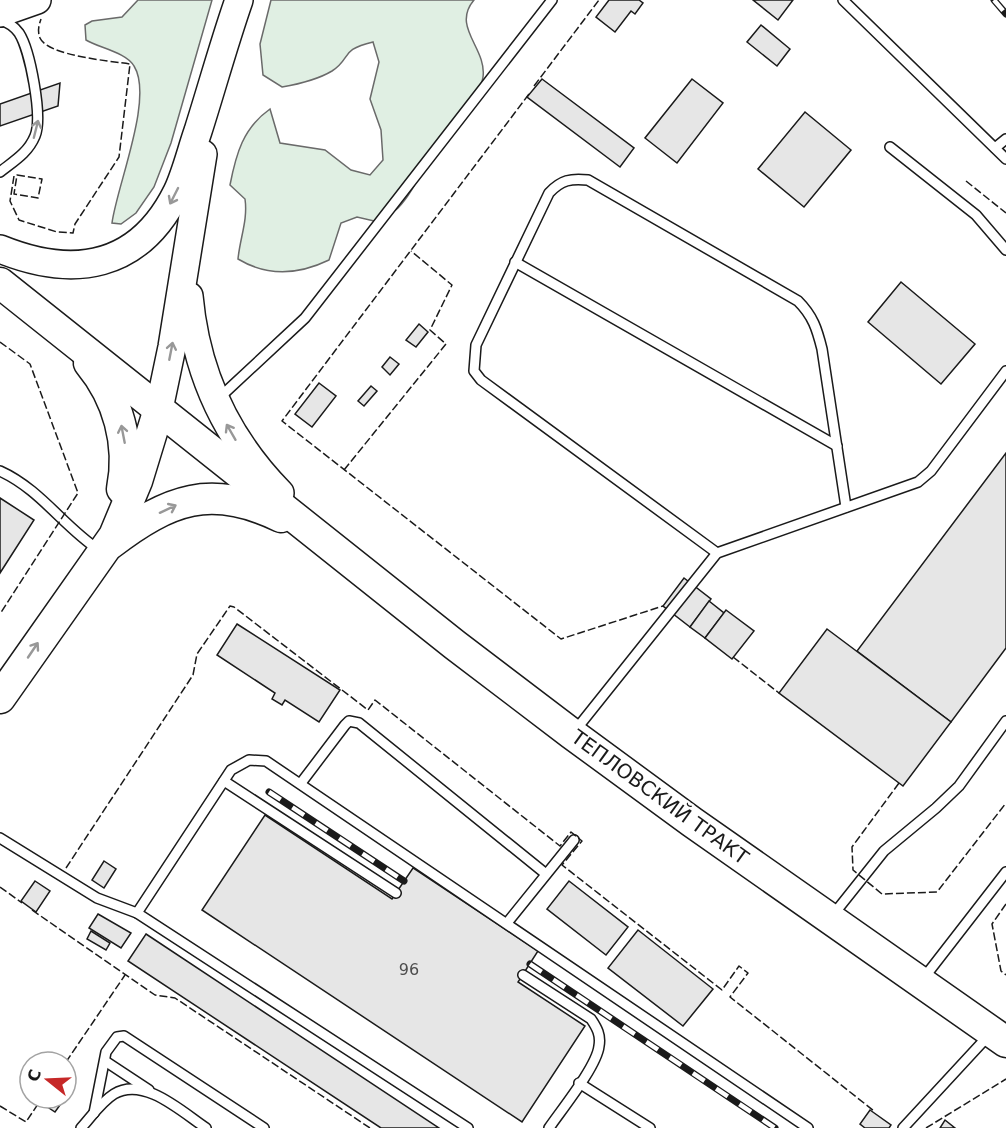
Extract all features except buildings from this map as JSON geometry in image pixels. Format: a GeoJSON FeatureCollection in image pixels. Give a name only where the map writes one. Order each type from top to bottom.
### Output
{"type":"FeatureCollection","features":[{"type":"Feature","properties":{"kind":"main road"},"geometry":{"type":"LineString","coordinates":[[6,250],[66,266],[86,266],[108,260],[130,249],[150,232],[178,190],[239,0]]}},
{"type":"Feature","properties":{"kind":"main road"},"geometry":{"type":"LineString","coordinates":[[0,13],[35,1]]}},
{"type":"Feature","properties":{"kind":"main road"},"geometry":{"type":"LineString","coordinates":[[0,698],[114,536],[126,508],[159,409],[221,61]]}},
{"type":"Feature","properties":{"kind":"main road"},"geometry":{"type":"LineString","coordinates":[[186,264],[198,356],[214,403],[238,444],[260,473],[324,540]]}},
{"type":"Feature","properties":{"kind":"main road"},"geometry":{"type":"LineString","coordinates":[[0,283],[324,540]]}},
{"type":"Feature","properties":{"kind":"main road"},"geometry":{"type":"LineString","coordinates":[[45,319],[91,364],[111,396],[122,427],[126,459],[123,483],[101,552]]}},
{"type":"Feature","properties":{"kind":"main road"},"geometry":{"type":"LineString","coordinates":[[101,552],[121,536],[169,508],[195,499],[219,497],[260,507],[324,540]]}},
{"type":"Feature","properties":{"kind":"main road","name":"ТЕПЛОВСКИЙ ТРАКТ"},"geometry":{"type":"LineString","coordinates":[[324,540],[455,645],[572,734],[692,822],[922,980],[999,1036]]}},
{"type":"Feature","properties":{"kind":"lane"},"geometry":{"type":"LineString","coordinates":[[214,403],[305,318],[552,0]]}},
{"type":"Feature","properties":{"kind":"lane"},"geometry":{"type":"LineString","coordinates":[[843,0],[1006,159]]}},
{"type":"Feature","properties":{"kind":"lane"},"geometry":{"type":"LineString","coordinates":[[0,172],[28,149],[38,128],[34,85],[20,35],[21,19],[35,1]]}},
{"type":"Feature","properties":{"kind":"lane"},"geometry":{"type":"LineString","coordinates":[[0,20],[14,27],[20,35]]}},
{"type":"Feature","properties":{"kind":"lane"},"geometry":{"type":"LineString","coordinates":[[995,148],[1006,139]]}},
{"type":"Feature","properties":{"kind":"lane"},"geometry":{"type":"LineString","coordinates":[[890,147],[976,215],[1006,250]]}},
{"type":"Feature","properties":{"kind":"lane"},"geometry":{"type":"LineString","coordinates":[[717,553],[481,380],[474,371],[476,345],[549,193],[557,184],[572,178],[588,180],[798,301],[809,312],[817,327],[822,349],[846,507]]}},
{"type":"Feature","properties":{"kind":"lane"},"geometry":{"type":"LineString","coordinates":[[515,262],[837,446]]}},
{"type":"Feature","properties":{"kind":"lane"},"geometry":{"type":"LineString","coordinates":[[572,734],[717,553],[918,482],[931,471],[1006,372]]}},
{"type":"Feature","properties":{"kind":"lane"},"geometry":{"type":"LineString","coordinates":[[0,471],[30,489],[78,536],[101,552]]}},
{"type":"Feature","properties":{"kind":"lane"},"geometry":{"type":"LineString","coordinates":[[301,783],[345,725],[349,721],[359,723],[546,874]]}},
{"type":"Feature","properties":{"kind":"lane"},"geometry":{"type":"LineString","coordinates":[[831,917],[884,851],[959,786],[1006,721]]}},
{"type":"Feature","properties":{"kind":"lane"},"geometry":{"type":"LineString","coordinates":[[137,913],[224,781],[239,764],[257,760],[276,765],[808,1128]]}},
{"type":"Feature","properties":{"kind":"lane"},"geometry":{"type":"LineString","coordinates":[[224,781],[396,893]]}},
{"type":"Feature","properties":{"kind":"lane"},"geometry":{"type":"LineString","coordinates":[[0,838],[97,898],[137,913],[468,1128]]}},
{"type":"Feature","properties":{"kind":"lane"},"geometry":{"type":"LineString","coordinates":[[507,922],[574,840]]}},
{"type":"Feature","properties":{"kind":"lane"},"geometry":{"type":"LineString","coordinates":[[922,980],[1006,872]]}},
{"type":"Feature","properties":{"kind":"lane"},"geometry":{"type":"LineString","coordinates":[[522,975],[591,1019],[598,1029],[599,1048],[549,1128]]}},
{"type":"Feature","properties":{"kind":"lane"},"geometry":{"type":"LineString","coordinates":[[903,1128],[999,1036]]}},
{"type":"Feature","properties":{"kind":"lane"},"geometry":{"type":"LineString","coordinates":[[94,1113],[106,1052],[117,1038],[129,1038],[264,1128]]}},
{"type":"Feature","properties":{"kind":"lane"},"geometry":{"type":"LineString","coordinates":[[105,1061],[206,1128]]}},
{"type":"Feature","properties":{"kind":"lane"},"geometry":{"type":"LineString","coordinates":[[579,1083],[650,1128]]}},
{"type":"Feature","properties":{"kind":"lane"},"geometry":{"type":"LineString","coordinates":[[81,1128],[108,1099],[121,1090],[142,1090],[163,1099]]}},
{"type":"Feature","properties":{"kind":"green space"},"geometry":{"type":"Polygon","coordinates":[[[138,0],[212,0],[171,143],[154,187],[136,213],[121,224],[112,223],[137,120],[140,99],[139,80],[134,66],[125,57],[86,40],[85,25],[92,21],[122,17],[138,0]]]}},
{"type":"Feature","properties":{"kind":"green space"},"geometry":{"type":"Polygon","coordinates":[[[271,0],[474,0],[466,19],[483,66],[483,77],[477,94],[442,137],[398,208],[374,221],[357,217],[341,223],[329,260],[306,269],[283,272],[261,269],[238,259],[246,207],[245,199],[230,185],[242,142],[253,125],[270,109],[280,143],[325,150],[351,170],[370,175],[383,160],[381,130],[370,99],[379,62],[373,42],[350,51],[338,66],[326,74],[282,87],[263,75],[260,44],[271,0]]]}},
{"type":"Feature","properties":{"kind":"railway"},"geometry":{"type":"LineString","coordinates":[[994,0],[1006,14]]}},
{"type":"Feature","properties":{"kind":"railway"},"geometry":{"type":"LineString","coordinates":[[269,792],[404,881]]}},
{"type":"Feature","properties":{"kind":"railway"},"geometry":{"type":"LineString","coordinates":[[530,964],[775,1128]]}},
{"type":"Feature","properties":{"kind":"fence"},"geometry":{"type":"LineString","coordinates":[[534,86],[599,0]]}},
{"type":"Feature","properties":{"kind":"fence"},"geometry":{"type":"LineString","coordinates":[[14,176],[10,201],[19,220],[57,232],[73,233],[75,224],[119,157],[130,64],[81,57],[45,44],[38,30],[41,19]]}},
{"type":"Feature","properties":{"kind":"fence"},"geometry":{"type":"LineString","coordinates":[[529,94],[282,421],[561,639],[663,606]]}},
{"type":"Feature","properties":{"kind":"fence"},"geometry":{"type":"LineString","coordinates":[[17,175],[42,179],[38,198],[14,194],[17,175]]}},
{"type":"Feature","properties":{"kind":"fence"},"geometry":{"type":"LineString","coordinates":[[966,181],[1006,213]]}},
{"type":"Feature","properties":{"kind":"fence"},"geometry":{"type":"LineString","coordinates":[[344,470],[446,344],[430,330],[452,285],[411,251]]}},
{"type":"Feature","properties":{"kind":"fence"},"geometry":{"type":"LineString","coordinates":[[0,342],[30,364],[78,493],[0,614]]}},
{"type":"Feature","properties":{"kind":"fence"},"geometry":{"type":"LineString","coordinates":[[66,868],[193,675],[197,654],[230,606],[234,607],[368,710],[375,700],[560,846],[571,832],[582,841],[562,865],[722,990],[739,966],[748,973],[730,997],[874,1111]]}},
{"type":"Feature","properties":{"kind":"fence"},"geometry":{"type":"LineString","coordinates":[[733,657],[779,693]]}},
{"type":"Feature","properties":{"kind":"fence"},"geometry":{"type":"LineString","coordinates":[[899,783],[852,847],[853,870],[882,894],[937,892],[1006,803]]}},
{"type":"Feature","properties":{"kind":"fence"},"geometry":{"type":"LineString","coordinates":[[0,887],[22,903]]}},
{"type":"Feature","properties":{"kind":"fence"},"geometry":{"type":"LineString","coordinates":[[1006,904],[992,924],[1001,971],[1006,975]]}},
{"type":"Feature","properties":{"kind":"fence"},"geometry":{"type":"LineString","coordinates":[[32,910],[155,995],[175,998],[370,1128]]}},
{"type":"Feature","properties":{"kind":"fence"},"geometry":{"type":"LineString","coordinates":[[74,1050],[125,975]]}},
{"type":"Feature","properties":{"kind":"fence"},"geometry":{"type":"LineString","coordinates":[[926,1128],[1006,1079]]}},
{"type":"Feature","properties":{"kind":"fence"},"geometry":{"type":"LineString","coordinates":[[0,1106],[26,1122],[34,1110]]}}]}
